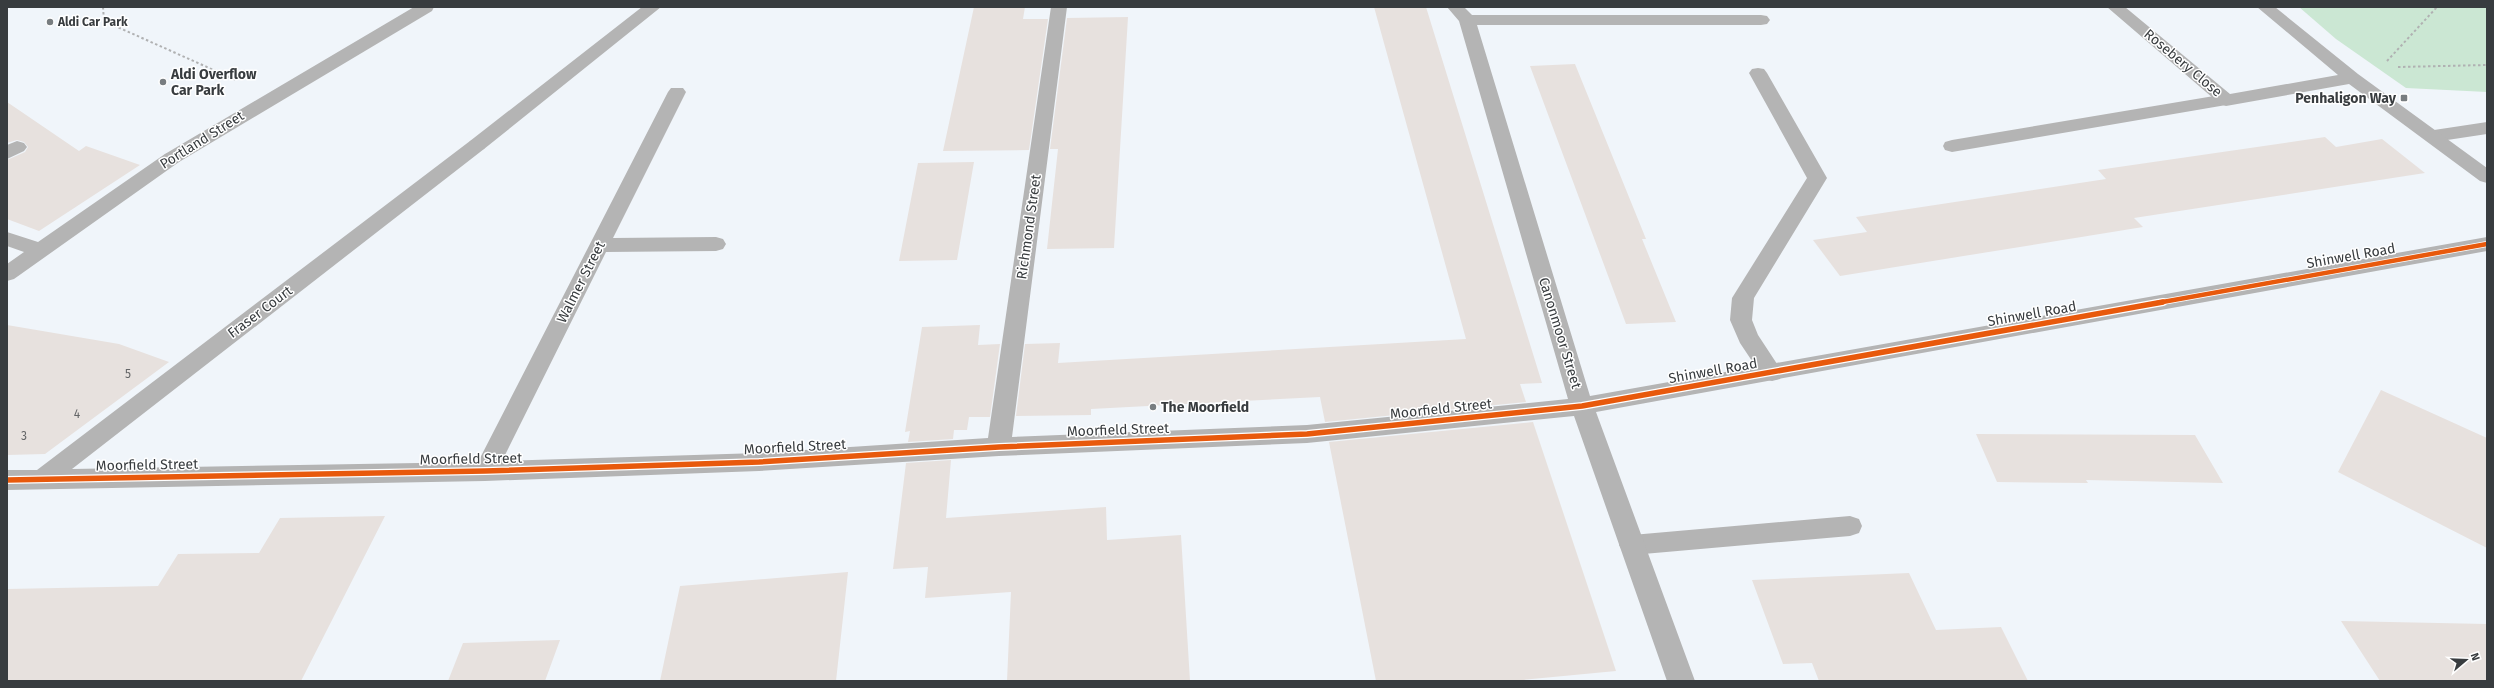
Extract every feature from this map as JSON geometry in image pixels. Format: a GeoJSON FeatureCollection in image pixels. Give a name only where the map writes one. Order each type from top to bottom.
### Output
{"type":"FeatureCollection","features":[{"type":"Feature","properties":{"kind":"street","name":"Portland Street"},"geometry":{"type":"LineString","coordinates":[[7,274],[39,250],[172,158],[273,96],[426,7]]}},
{"type":"Feature","properties":{"kind":"street","name":"Fraser Court"},"geometry":{"type":"LineString","coordinates":[[42,479],[477,145],[653,7]]}},
{"type":"Feature","properties":{"kind":"street","name":"Richmond Street"},"geometry":{"type":"LineString","coordinates":[[999,447],[1059,7]]}},
{"type":"Feature","properties":{"kind":"street","name":"Rosebery Close"},"geometry":{"type":"LineString","coordinates":[[2115,7],[2226,100],[2352,78]]}},
{"type":"Feature","properties":{"kind":"street"},"geometry":{"type":"LineString","coordinates":[[2264,7],[2352,78],[2434,136],[2487,176]]}},
{"type":"Feature","properties":{"kind":"street"},"geometry":{"type":"LineString","coordinates":[[1461,13],[1761,20]]}},
{"type":"Feature","properties":{"kind":"street","name":"Canonmoor Street"},"geometry":{"type":"LineString","coordinates":[[1461,13],[1582,406],[1681,681]]}},
{"type":"Feature","properties":{"kind":"street"},"geometry":{"type":"LineString","coordinates":[[1758,73],[1817,178],[1743,298],[1741,320],[1746,331],[1772,373]]}},
{"type":"Feature","properties":{"kind":"street","name":"Walmer Street"},"geometry":{"type":"LineString","coordinates":[[485,471],[676,92]]}},
{"type":"Feature","properties":{"kind":"street"},"geometry":{"type":"LineString","coordinates":[[1952,146],[2226,100]]}},
{"type":"Feature","properties":{"kind":"street"},"geometry":{"type":"LineString","coordinates":[[2434,136],[2487,128]]}},
{"type":"Feature","properties":{"kind":"street"},"geometry":{"type":"LineString","coordinates":[[7,239],[39,250]]}},
{"type":"Feature","properties":{"kind":"street"},"geometry":{"type":"LineString","coordinates":[[599,245],[716,244]]}},
{"type":"Feature","properties":{"kind":"street","name":"Shinwell Road"},"geometry":{"type":"LineString","coordinates":[[1582,406],[2487,244]]}},
{"type":"Feature","properties":{"kind":"street","name":"Moorfield Street"},"geometry":{"type":"LineString","coordinates":[[7,480],[485,471],[759,462],[999,447],[1307,434],[1582,406]]}},
{"type":"Feature","properties":{"kind":"street"},"geometry":{"type":"LineString","coordinates":[[1632,545],[1850,526]]}},
{"type":"Feature","properties":{"kind":"path"},"geometry":{"type":"LineString","coordinates":[[103,7],[104,21],[273,96]]}},
{"type":"Feature","properties":{"kind":"path"},"geometry":{"type":"LineString","coordinates":[[2352,78],[2390,60],[2437,7]]}},
{"type":"Feature","properties":{"kind":"path"},"geometry":{"type":"LineString","coordinates":[[2374,68],[2487,65]]}},
{"type":"Feature","properties":{"kind":"green space"},"geometry":{"type":"Polygon","coordinates":[[[2299,7],[2487,7],[2487,92],[2406,88],[2336,39],[2299,7]]]}},
{"type":"Feature","properties":{"kind":"building"},"geometry":{"type":"Polygon","coordinates":[[[974,7],[1025,7],[1023,19],[1048,19],[1029,150],[943,151],[974,7]]]}},
{"type":"Feature","properties":{"kind":"building"},"geometry":{"type":"Polygon","coordinates":[[[1374,7],[1426,7],[1542,383],[1520,384],[1526,402],[1325,422],[1320,397],[1091,409],[1091,415],[1016,416],[1025,344],[1060,343],[1058,363],[1466,339],[1374,7]]]}},
{"type":"Feature","properties":{"kind":"building"},"geometry":{"type":"Polygon","coordinates":[[[1128,17],[1114,248],[1047,249],[1058,149],[1050,149],[1067,18],[1128,17]]]}},
{"type":"Feature","properties":{"kind":"building"},"geometry":{"type":"Polygon","coordinates":[[[1575,64],[1646,239],[1642,239],[1676,322],[1626,324],[1530,66],[1575,64]]]}},
{"type":"Feature","properties":{"kind":"building"},"geometry":{"type":"Polygon","coordinates":[[[7,102],[79,151],[86,146],[140,165],[39,231],[7,219],[7,160],[25,152],[28,147],[24,142],[17,140],[7,143],[7,102]]]}},
{"type":"Feature","properties":{"kind":"building"},"geometry":{"type":"Polygon","coordinates":[[[2325,137],[2336,147],[2382,139],[2425,173],[2134,218],[2143,227],[1840,276],[1813,240],[1867,232],[1856,217],[2106,179],[2098,170],[2325,137]]]}},
{"type":"Feature","properties":{"kind":"building"},"geometry":{"type":"Polygon","coordinates":[[[974,162],[957,260],[899,261],[918,163],[974,162]]]}},
{"type":"Feature","properties":{"kind":"building"},"geometry":{"type":"Polygon","coordinates":[[[7,325],[119,344],[169,362],[45,454],[7,455],[7,325]]]}},
{"type":"Feature","properties":{"kind":"building"},"geometry":{"type":"Polygon","coordinates":[[[980,325],[978,345],[1000,344],[990,417],[969,417],[967,430],[954,430],[953,439],[908,442],[910,431],[905,432],[922,327],[980,325]]]}},
{"type":"Feature","properties":{"kind":"building"},"geometry":{"type":"Polygon","coordinates":[[[2381,390],[2487,438],[2487,548],[2338,472],[2381,390]]]}},
{"type":"Feature","properties":{"kind":"building"},"geometry":{"type":"Polygon","coordinates":[[[1533,422],[1616,671],[1512,681],[1376,681],[1329,442],[1533,422]]]}},
{"type":"Feature","properties":{"kind":"building"},"geometry":{"type":"Polygon","coordinates":[[[1976,434],[2195,435],[2223,483],[2086,480],[2088,483],[1997,482],[1976,434]]]}},
{"type":"Feature","properties":{"kind":"building"},"geometry":{"type":"Polygon","coordinates":[[[951,460],[946,518],[1106,507],[1107,540],[1181,535],[1190,681],[1007,681],[1011,592],[925,598],[928,567],[893,569],[906,463],[951,460]]]}},
{"type":"Feature","properties":{"kind":"building"},"geometry":{"type":"Polygon","coordinates":[[[385,516],[301,681],[7,681],[7,589],[158,586],[178,554],[259,553],[280,518],[385,516]]]}},
{"type":"Feature","properties":{"kind":"building"},"geometry":{"type":"Polygon","coordinates":[[[848,572],[836,681],[660,681],[680,586],[848,572]]]}},
{"type":"Feature","properties":{"kind":"building"},"geometry":{"type":"Polygon","coordinates":[[[1909,573],[1936,630],[2001,627],[2028,681],[1819,681],[1812,663],[1783,664],[1752,580],[1909,573]]]}},
{"type":"Feature","properties":{"kind":"building"},"geometry":{"type":"Polygon","coordinates":[[[2341,621],[2487,624],[2487,681],[2380,681],[2341,621]]]}},
{"type":"Feature","properties":{"kind":"building"},"geometry":{"type":"Polygon","coordinates":[[[560,640],[545,681],[448,681],[463,643],[560,640]]]}},
{"type":"Feature","properties":{"kind":"cycle path"},"geometry":{"type":"LineString","coordinates":[[7,480],[485,471],[759,462],[999,447],[1307,434],[1582,406],[2487,244]]}},
{"type":"Feature","properties":{"kind":"place","name":"Aldi Car Park"},"geometry":{"type":"Point","coordinates":[50,22]}},
{"type":"Feature","properties":{"kind":"place","name":"Aldi Overflow Car Park"},"geometry":{"type":"Point","coordinates":[163,82]}},
{"type":"Feature","properties":{"kind":"place","name":"Penhaligon Way"},"geometry":{"type":"Point","coordinates":[2404,98]}},
{"type":"Feature","properties":{"kind":"place","name":"The Moorfield"},"geometry":{"type":"Point","coordinates":[1153,407]}}]}
